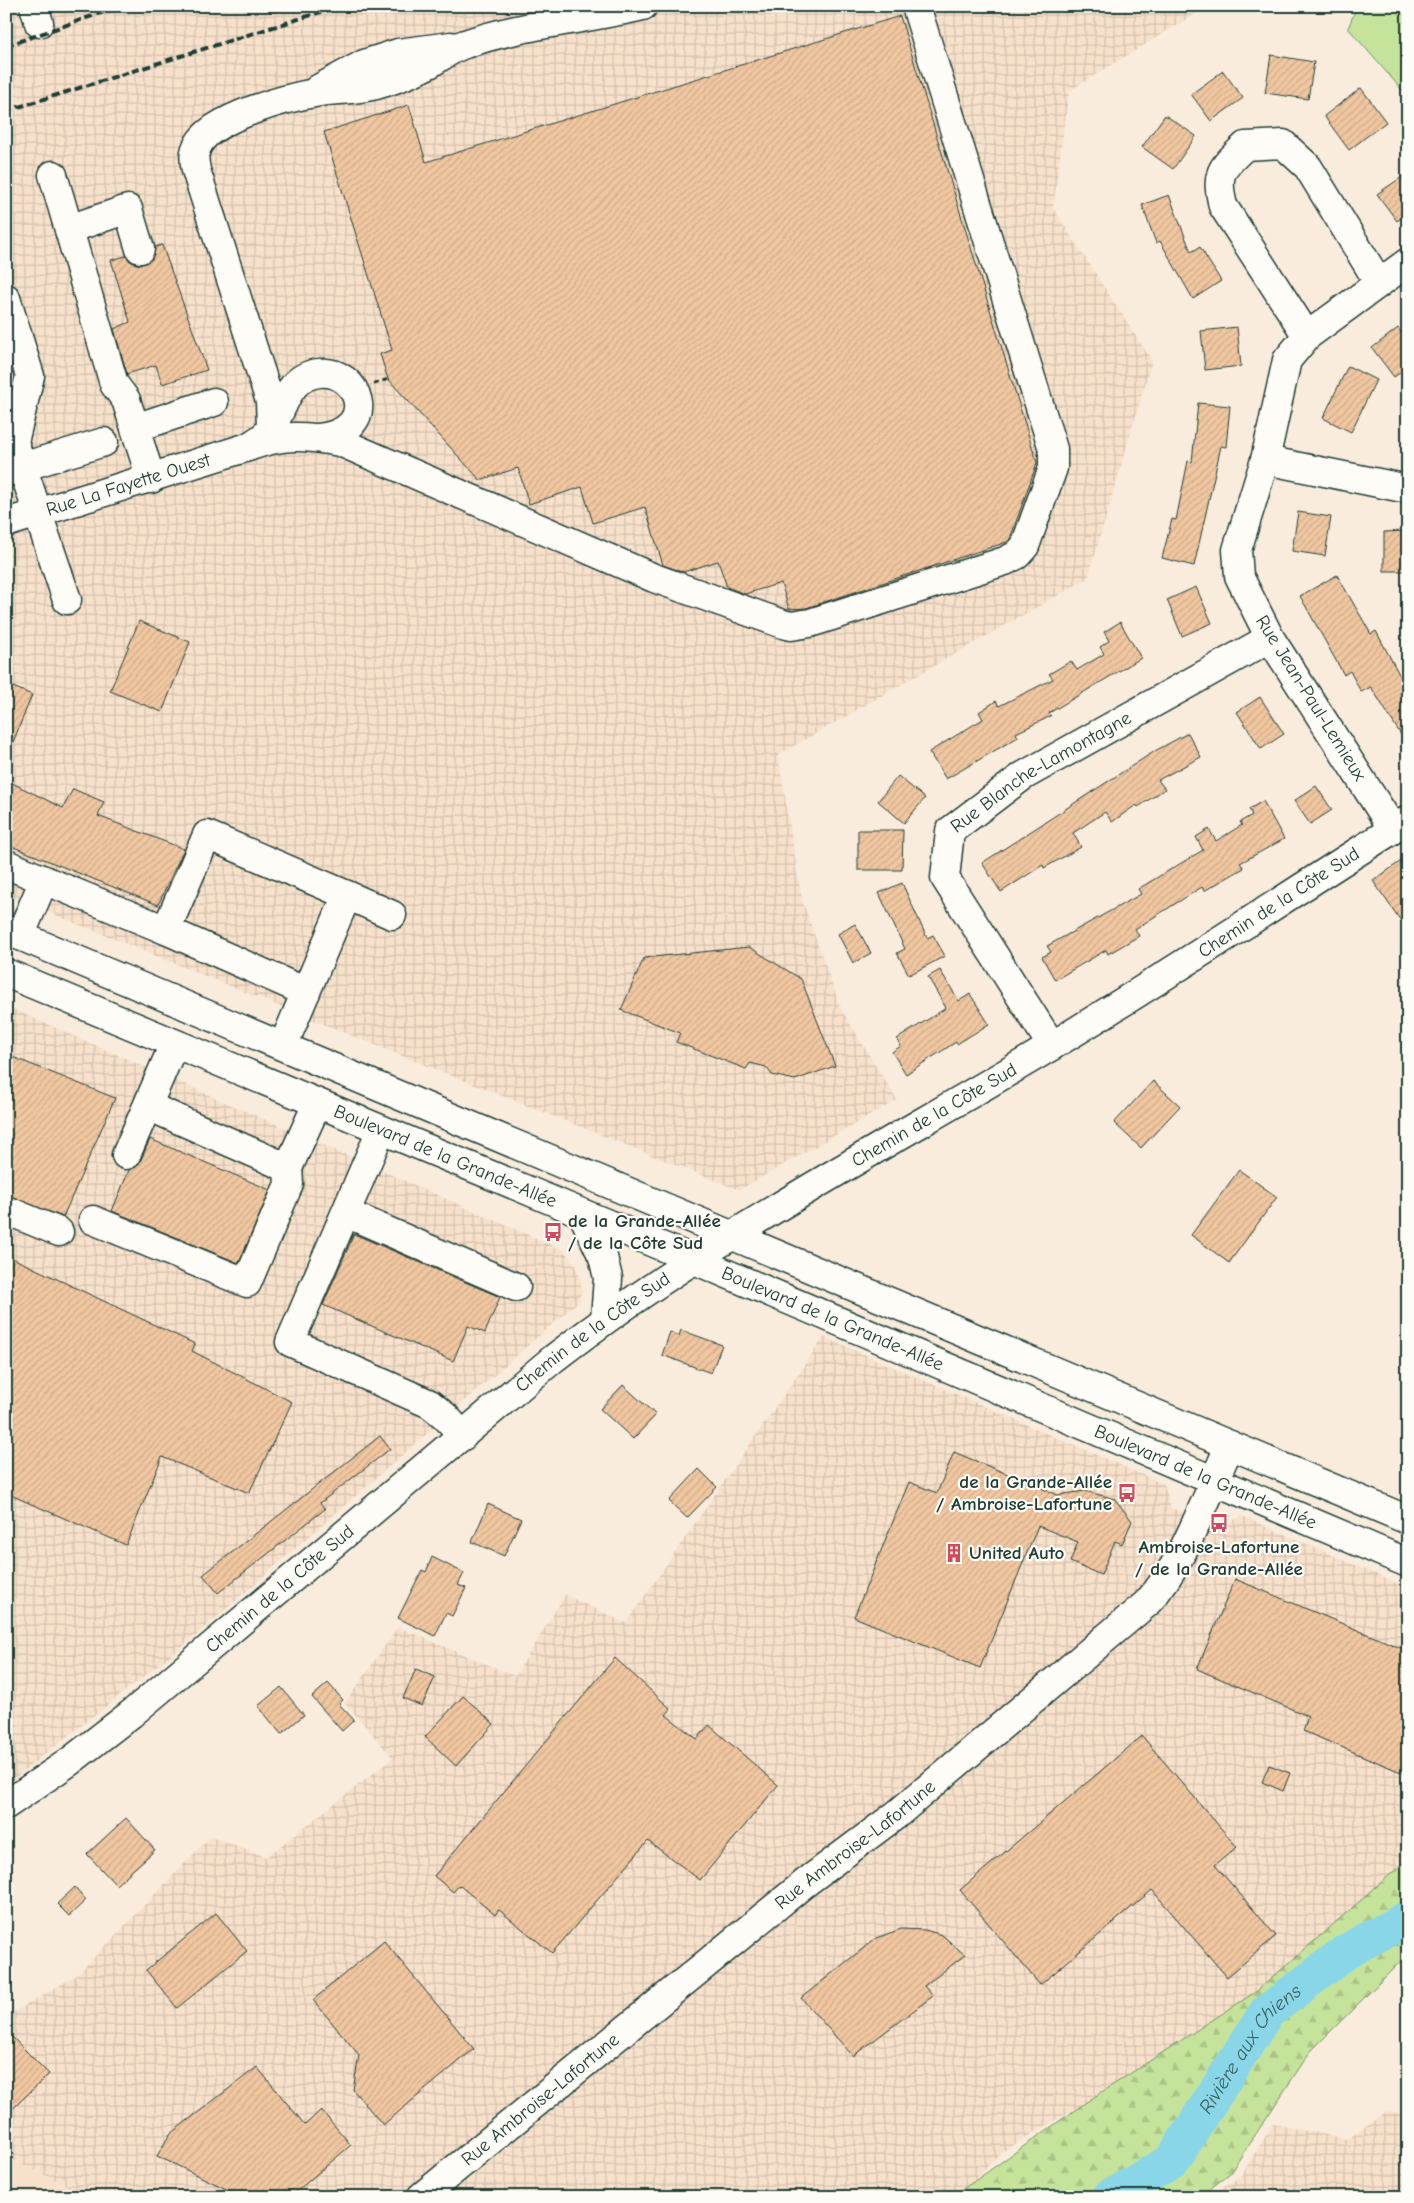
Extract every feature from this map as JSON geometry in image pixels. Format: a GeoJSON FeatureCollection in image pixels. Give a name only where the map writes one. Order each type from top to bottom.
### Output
{"type":"FeatureCollection","features":[{"type":"Feature","properties":{"kind":"street"},"geometry":{"type":"LineString","coordinates":[[270,430],[272,424],[270,401],[199,184],[194,156],[195,150],[203,137],[218,124],[260,108],[308,94],[361,88],[396,79],[414,72],[462,45],[514,30],[643,6]]}},
{"type":"Feature","properties":{"kind":"street","name":"Rue La Fayette Ouest"},"geometry":{"type":"LineString","coordinates":[[6,523],[151,479],[281,436],[295,435],[340,442],[391,462],[654,578],[791,626],[810,623],[1005,561],[1017,555],[1025,546],[1053,468],[1053,449],[916,6]]}},
{"type":"Feature","properties":{"kind":"street"},"geometry":{"type":"LineString","coordinates":[[1306,336],[1223,206],[1218,185],[1224,167],[1245,146],[1283,144],[1308,167],[1380,283]]}},
{"type":"Feature","properties":{"kind":"street"},"geometry":{"type":"LineString","coordinates":[[53,175],[114,384],[126,400],[151,479]]}},
{"type":"Feature","properties":{"kind":"street"},"geometry":{"type":"LineString","coordinates":[[69,228],[128,209],[140,249]]}},
{"type":"Feature","properties":{"kind":"street","name":"Rue Jean-Paul-Lemieux"},"geometry":{"type":"LineString","coordinates":[[1401,824],[1270,638],[1239,576],[1237,550],[1265,460],[1287,360],[1306,336],[1408,262]]}},
{"type":"Feature","properties":{"kind":"street"},"geometry":{"type":"LineString","coordinates":[[6,298],[30,376],[14,442],[14,469],[39,513],[67,600]]}},
{"type":"Feature","properties":{"kind":"street"},"geometry":{"type":"LineString","coordinates":[[248,447],[260,440],[270,430],[284,400],[294,386],[309,376],[327,373],[341,378],[349,384],[355,394],[358,411],[356,419],[346,430],[319,438]]}},
{"type":"Feature","properties":{"kind":"street"},"geometry":{"type":"LineString","coordinates":[[135,428],[214,402]]}},
{"type":"Feature","properties":{"kind":"street"},"geometry":{"type":"LineString","coordinates":[[14,469],[104,442]]}},
{"type":"Feature","properties":{"kind":"street"},"geometry":{"type":"LineString","coordinates":[[1265,460],[1408,489]]}},
{"type":"Feature","properties":{"kind":"street","name":"Rue Blanche-Lamontagne"},"geometry":{"type":"LineString","coordinates":[[1052,1046],[945,878],[950,831],[1023,776],[1270,638]]}},
{"type":"Feature","properties":{"kind":"street","name":"Chemin de la Côte Sud"},"geometry":{"type":"LineString","coordinates":[[6,1805],[107,1734],[553,1360],[605,1319],[692,1259],[1052,1046],[1401,824]]}},
{"type":"Feature","properties":{"kind":"street"},"geometry":{"type":"LineString","coordinates":[[166,930],[207,835],[392,915]]}},
{"type":"Feature","properties":{"kind":"street"},"geometry":{"type":"LineString","coordinates":[[6,864],[166,930],[306,992]]}},
{"type":"Feature","properties":{"kind":"street"},"geometry":{"type":"LineString","coordinates":[[13,933],[44,880]]}},
{"type":"Feature","properties":{"kind":"street"},"geometry":{"type":"LineString","coordinates":[[283,1046],[347,895]]}},
{"type":"Feature","properties":{"kind":"street","name":"Boulevard de la Grande-Allée"},"geometry":{"type":"LineString","coordinates":[[13,933],[1408,1520]]}},
{"type":"Feature","properties":{"kind":"street","name":"Boulevard de la Grande-Allée"},"geometry":{"type":"LineString","coordinates":[[6,973],[692,1259],[1408,1563]]}},
{"type":"Feature","properties":{"kind":"street"},"geometry":{"type":"LineString","coordinates":[[126,1155],[174,1044]]}},
{"type":"Feature","properties":{"kind":"street"},"geometry":{"type":"LineString","coordinates":[[93,1220],[247,1283],[290,1184],[288,1168],[317,1104]]}},
{"type":"Feature","properties":{"kind":"street"},"geometry":{"type":"LineString","coordinates":[[148,1106],[288,1168]]}},
{"type":"Feature","properties":{"kind":"street"},"geometry":{"type":"LineString","coordinates":[[381,1130],[290,1342],[430,1404],[446,1417],[463,1436]]}},
{"type":"Feature","properties":{"kind":"street"},"geometry":{"type":"LineString","coordinates":[[6,1210],[59,1232]]}},
{"type":"Feature","properties":{"kind":"street"},"geometry":{"type":"LineString","coordinates":[[346,1214],[516,1287]]}},
{"type":"Feature","properties":{"kind":"street"},"geometry":{"type":"LineString","coordinates":[[583,1215],[602,1257],[608,1278],[605,1319]]}},
{"type":"Feature","properties":{"kind":"street","name":"Rue Ambroise-Lafortune"},"geometry":{"type":"LineString","coordinates":[[421,2197],[797,1889],[896,1815],[1146,1604],[1168,1577],[1230,1445]]}},
{"type":"Feature","properties":{"kind":"shaded area"},"geometry":{"type":"Polygon","coordinates":[[[6,6],[1208,6],[1069,91],[1053,208],[1152,361],[1088,578],[778,755],[802,900],[841,1009],[897,1100],[739,1190],[6,895],[6,6]]]}},
{"type":"Feature","properties":{"kind":"shaded area"},"geometry":{"type":"Polygon","coordinates":[[[6,1006],[563,1250],[577,1267],[582,1287],[579,1301],[194,1637],[6,1785],[6,1006]]]}},
{"type":"Feature","properties":{"kind":"shaded area"},"geometry":{"type":"Polygon","coordinates":[[[824,1337],[1164,1484],[1171,1508],[1222,1527],[1242,1516],[1408,1588],[1408,1859],[1257,1991],[1085,2103],[1000,2153],[958,2197],[91,2197],[6,2157],[6,2017],[77,1975],[211,1836],[266,1857],[393,1758],[345,1703],[398,1627],[515,1676],[565,1595],[626,1623],[824,1337]]]}},
{"type":"Feature","properties":{"kind":"shaded area"},"geometry":{"type":"Polygon","coordinates":[[[1388,2111],[1408,2116],[1408,2197],[1205,2197],[1240,2177],[1273,2124],[1346,2139],[1388,2111]]]}},
{"type":"Feature","properties":{"kind":"shaded area"},"geometry":{"type":"Polygon","coordinates":[[[6,2157],[91,2197],[6,2197],[6,2157]]]}},
{"type":"Feature","properties":{"kind":"green space"},"geometry":{"type":"Polygon","coordinates":[[[1357,6],[1408,6],[1408,97],[1348,28],[1357,6]]]}},
{"type":"Feature","properties":{"kind":"green space"},"geometry":{"type":"Polygon","coordinates":[[[1408,1859],[1408,1954],[1310,2052],[1230,2173],[1200,2197],[948,2197],[966,2187],[1085,2103],[1257,1991],[1408,1859]]]}},
{"type":"Feature","properties":{"kind":"building"},"geometry":{"type":"Polygon","coordinates":[[[900,16],[1037,463],[1010,539],[1007,542],[806,608],[789,609],[781,583],[745,594],[727,587],[718,561],[683,572],[663,565],[645,507],[593,523],[582,487],[529,504],[518,468],[480,480],[388,379],[380,354],[392,350],[324,132],[409,105],[426,162],[900,16]]]}},
{"type":"Feature","properties":{"kind":"building"},"geometry":{"type":"Polygon","coordinates":[[[1271,55],[1314,62],[1308,99],[1265,93],[1271,55]]]}},
{"type":"Feature","properties":{"kind":"building"},"geometry":{"type":"Polygon","coordinates":[[[1223,71],[1243,98],[1211,121],[1191,94],[1223,71]]]}},
{"type":"Feature","properties":{"kind":"building"},"geometry":{"type":"Polygon","coordinates":[[[1361,88],[1386,122],[1349,150],[1324,116],[1361,88]]]}},
{"type":"Feature","properties":{"kind":"building"},"geometry":{"type":"Polygon","coordinates":[[[1165,115],[1196,136],[1173,169],[1142,147],[1165,115]]]}},
{"type":"Feature","properties":{"kind":"building"},"geometry":{"type":"Polygon","coordinates":[[[1408,173],[1408,213],[1397,221],[1377,194],[1408,173]]]}},
{"type":"Feature","properties":{"kind":"building"},"geometry":{"type":"Polygon","coordinates":[[[1169,195],[1191,252],[1200,247],[1221,281],[1193,299],[1160,241],[1156,243],[1142,205],[1169,195]]]}},
{"type":"Feature","properties":{"kind":"building"},"geometry":{"type":"Polygon","coordinates":[[[162,245],[207,370],[162,384],[156,365],[127,374],[114,329],[130,322],[111,260],[126,256],[136,264],[144,264],[152,259],[155,247],[162,245]]]}},
{"type":"Feature","properties":{"kind":"building"},"geometry":{"type":"Polygon","coordinates":[[[1237,327],[1241,366],[1205,370],[1201,331],[1237,327]]]}},
{"type":"Feature","properties":{"kind":"building"},"geometry":{"type":"Polygon","coordinates":[[[1398,328],[1408,341],[1408,367],[1394,377],[1372,348],[1398,328]]]}},
{"type":"Feature","properties":{"kind":"building"},"geometry":{"type":"Polygon","coordinates":[[[1348,366],[1376,380],[1351,432],[1323,418],[1348,366]]]}},
{"type":"Feature","properties":{"kind":"building"},"geometry":{"type":"Polygon","coordinates":[[[1198,403],[1230,406],[1226,447],[1221,446],[1194,566],[1162,558],[1172,519],[1176,520],[1188,461],[1192,462],[1198,403]]]}},
{"type":"Feature","properties":{"kind":"building"},"geometry":{"type":"Polygon","coordinates":[[[1298,512],[1331,517],[1325,556],[1292,551],[1298,512]]]}},
{"type":"Feature","properties":{"kind":"building"},"geometry":{"type":"Polygon","coordinates":[[[1384,532],[1408,532],[1408,571],[1384,571],[1384,532]]]}},
{"type":"Feature","properties":{"kind":"building"},"geometry":{"type":"Polygon","coordinates":[[[1337,575],[1371,634],[1376,631],[1408,691],[1408,746],[1371,687],[1361,692],[1350,671],[1344,675],[1300,596],[1337,575]]]}},
{"type":"Feature","properties":{"kind":"building"},"geometry":{"type":"Polygon","coordinates":[[[1196,587],[1212,623],[1182,636],[1167,600],[1196,587]]]}},
{"type":"Feature","properties":{"kind":"building"},"geometry":{"type":"Polygon","coordinates":[[[139,621],[190,642],[162,712],[110,691],[139,621]]]}},
{"type":"Feature","properties":{"kind":"building"},"geometry":{"type":"Polygon","coordinates":[[[1120,622],[1141,658],[1049,713],[1051,716],[1016,733],[1018,737],[946,779],[929,752],[983,719],[979,712],[996,701],[999,706],[1053,679],[1049,674],[1071,661],[1077,670],[1104,654],[1100,647],[1109,641],[1104,632],[1120,622]]]}},
{"type":"Feature","properties":{"kind":"building"},"geometry":{"type":"Polygon","coordinates":[[[6,684],[32,695],[7,757],[6,756],[6,684]]]}},
{"type":"Feature","properties":{"kind":"building"},"geometry":{"type":"Polygon","coordinates":[[[1260,697],[1284,734],[1261,749],[1237,712],[1260,697]]]}},
{"type":"Feature","properties":{"kind":"building"},"geometry":{"type":"Polygon","coordinates":[[[1188,733],[1201,757],[1158,780],[1165,789],[1138,807],[1136,805],[1112,822],[1105,812],[1073,833],[1081,847],[1044,868],[1043,865],[1001,892],[982,863],[1155,751],[1188,733]]]}},
{"type":"Feature","properties":{"kind":"building"},"geometry":{"type":"Polygon","coordinates":[[[898,776],[925,798],[904,823],[878,801],[898,776]]]}},
{"type":"Feature","properties":{"kind":"building"},"geometry":{"type":"Polygon","coordinates":[[[6,780],[63,808],[73,789],[104,802],[98,816],[184,849],[158,905],[6,844],[6,780]]]}},
{"type":"Feature","properties":{"kind":"building"},"geometry":{"type":"Polygon","coordinates":[[[1316,786],[1332,810],[1310,824],[1294,801],[1316,786]]]}},
{"type":"Feature","properties":{"kind":"building"},"geometry":{"type":"Polygon","coordinates":[[[1263,801],[1284,839],[1240,863],[1244,868],[1204,891],[1202,887],[1135,929],[1139,936],[1108,954],[1106,950],[1055,980],[1042,957],[1051,952],[1047,946],[1141,894],[1138,889],[1203,850],[1196,837],[1209,829],[1216,841],[1242,825],[1240,822],[1252,815],[1249,809],[1263,801]]]}},
{"type":"Feature","properties":{"kind":"building"},"geometry":{"type":"Polygon","coordinates":[[[858,830],[903,830],[902,870],[858,870],[858,830]]]}},
{"type":"Feature","properties":{"kind":"building"},"geometry":{"type":"Polygon","coordinates":[[[1408,856],[1408,931],[1373,881],[1408,856]]]}},
{"type":"Feature","properties":{"kind":"building"},"geometry":{"type":"Polygon","coordinates":[[[902,883],[927,938],[933,935],[945,956],[909,975],[897,953],[905,949],[879,893],[902,883]]]}},
{"type":"Feature","properties":{"kind":"building"},"geometry":{"type":"Polygon","coordinates":[[[855,924],[871,953],[853,963],[838,934],[855,924]]]}},
{"type":"Feature","properties":{"kind":"building"},"geometry":{"type":"Polygon","coordinates":[[[749,947],[801,979],[835,1066],[795,1080],[772,1075],[766,1067],[750,1063],[746,1069],[676,1042],[680,1033],[621,1010],[644,958],[749,947]]]}},
{"type":"Feature","properties":{"kind":"building"},"geometry":{"type":"Polygon","coordinates":[[[940,970],[959,1001],[970,994],[989,1024],[957,1044],[956,1042],[906,1074],[892,1052],[901,1046],[897,1039],[946,1008],[928,977],[940,970]]]}},
{"type":"Feature","properties":{"kind":"building"},"geometry":{"type":"Polygon","coordinates":[[[10,1056],[115,1098],[63,1217],[6,1195],[6,1065],[10,1056]]]}},
{"type":"Feature","properties":{"kind":"building"},"geometry":{"type":"Polygon","coordinates":[[[1153,1081],[1180,1106],[1141,1148],[1114,1123],[1153,1081]]]}},
{"type":"Feature","properties":{"kind":"building"},"geometry":{"type":"Polygon","coordinates":[[[150,1139],[270,1190],[239,1263],[112,1211],[129,1170],[136,1167],[140,1162],[150,1139]]]}},
{"type":"Feature","properties":{"kind":"building"},"geometry":{"type":"Polygon","coordinates":[[[1239,1170],[1277,1197],[1229,1263],[1191,1235],[1239,1170]]]}},
{"type":"Feature","properties":{"kind":"building"},"geometry":{"type":"Polygon","coordinates":[[[354,1234],[500,1297],[485,1333],[468,1326],[453,1361],[323,1305],[354,1234]]]}},
{"type":"Feature","properties":{"kind":"building"},"geometry":{"type":"Polygon","coordinates":[[[6,1255],[195,1344],[192,1351],[292,1402],[249,1493],[162,1457],[126,1545],[6,1493],[6,1255]]]}},
{"type":"Feature","properties":{"kind":"building"},"geometry":{"type":"Polygon","coordinates":[[[681,1330],[722,1345],[711,1373],[662,1355],[670,1332],[679,1336],[681,1330]]]}},
{"type":"Feature","properties":{"kind":"building"},"geometry":{"type":"Polygon","coordinates":[[[623,1385],[656,1415],[633,1439],[600,1409],[623,1385]]]}},
{"type":"Feature","properties":{"kind":"building"},"geometry":{"type":"Polygon","coordinates":[[[380,1436],[390,1449],[320,1503],[325,1509],[218,1593],[203,1575],[380,1436]]]}},
{"type":"Feature","properties":{"kind":"building","name":"United Auto"},"geometry":{"type":"Polygon","coordinates":[[[954,1452],[1058,1495],[1085,1491],[1115,1499],[1132,1521],[1122,1544],[1115,1541],[1101,1575],[1070,1562],[1078,1542],[1038,1526],[980,1668],[854,1617],[909,1482],[937,1493],[954,1452]]]}},
{"type":"Feature","properties":{"kind":"building"},"geometry":{"type":"Polygon","coordinates":[[[699,1469],[717,1487],[687,1518],[669,1501],[699,1469]]]}},
{"type":"Feature","properties":{"kind":"building"},"geometry":{"type":"Polygon","coordinates":[[[488,1504],[521,1519],[504,1556],[472,1542],[488,1504]]]}},
{"type":"Feature","properties":{"kind":"building"},"geometry":{"type":"Polygon","coordinates":[[[432,1557],[464,1573],[458,1585],[466,1588],[452,1616],[446,1613],[435,1636],[398,1618],[422,1570],[426,1572],[432,1557]]]}},
{"type":"Feature","properties":{"kind":"building"},"geometry":{"type":"Polygon","coordinates":[[[1235,1579],[1408,1651],[1408,1775],[1303,1731],[1308,1716],[1197,1669],[1235,1579]]]}},
{"type":"Feature","properties":{"kind":"building"},"geometry":{"type":"Polygon","coordinates":[[[615,1658],[671,1709],[666,1715],[697,1739],[709,1725],[778,1785],[700,1880],[648,1841],[552,1953],[499,1910],[495,1915],[459,1885],[453,1892],[434,1876],[615,1658]]]}},
{"type":"Feature","properties":{"kind":"building"},"geometry":{"type":"Polygon","coordinates":[[[416,1669],[435,1677],[422,1706],[403,1698],[416,1669]]]}},
{"type":"Feature","properties":{"kind":"building"},"geometry":{"type":"Polygon","coordinates":[[[328,1683],[343,1700],[339,1704],[354,1720],[342,1731],[312,1697],[328,1683]]]}},
{"type":"Feature","properties":{"kind":"building"},"geometry":{"type":"Polygon","coordinates":[[[281,1687],[304,1715],[281,1734],[258,1706],[281,1687]]]}},
{"type":"Feature","properties":{"kind":"building"},"geometry":{"type":"Polygon","coordinates":[[[463,1696],[494,1724],[456,1766],[425,1737],[463,1696]]]}},
{"type":"Feature","properties":{"kind":"building"},"geometry":{"type":"Polygon","coordinates":[[[1142,1736],[1237,1847],[1215,1865],[1276,1936],[1227,1977],[1152,1890],[1040,1985],[960,1890],[1142,1736]]]}},
{"type":"Feature","properties":{"kind":"building"},"geometry":{"type":"Polygon","coordinates":[[[1269,1765],[1290,1773],[1283,1791],[1262,1782],[1269,1765]]]}},
{"type":"Feature","properties":{"kind":"building"},"geometry":{"type":"Polygon","coordinates":[[[126,1818],[155,1850],[116,1885],[87,1854],[126,1818]]]}},
{"type":"Feature","properties":{"kind":"building"},"geometry":{"type":"Polygon","coordinates":[[[75,1887],[86,1900],[69,1916],[57,1904],[75,1887]]]}},
{"type":"Feature","properties":{"kind":"building"},"geometry":{"type":"Polygon","coordinates":[[[216,1913],[247,1951],[177,2008],[146,1970],[216,1913]]]}},
{"type":"Feature","properties":{"kind":"building"},"geometry":{"type":"Polygon","coordinates":[[[901,1929],[925,1930],[942,1935],[965,1955],[924,1986],[933,1996],[853,2056],[801,1998],[876,1938],[901,1929]]]}},
{"type":"Feature","properties":{"kind":"building"},"geometry":{"type":"Polygon","coordinates":[[[384,1941],[474,2049],[383,2125],[353,2090],[359,2055],[313,2000],[384,1941]]]}},
{"type":"Feature","properties":{"kind":"building"},"geometry":{"type":"Polygon","coordinates":[[[6,2031],[49,2074],[6,2115],[6,2031]]]}},
{"type":"Feature","properties":{"kind":"building"},"geometry":{"type":"Polygon","coordinates":[[[257,2067],[305,2125],[321,2110],[351,2145],[290,2197],[243,2197],[157,2156],[170,2134],[257,2067]]]}},
{"type":"Feature","properties":{"kind":"waterway","name":"Rivière aux Chiens"},"geometry":{"type":"LineString","coordinates":[[1110,2197],[1172,2161],[1266,2013],[1347,1951],[1408,1918]]}},
{"type":"Feature","properties":{"kind":"railway"},"geometry":{"type":"LineString","coordinates":[[6,46],[121,6]]}},
{"type":"Feature","properties":{"kind":"railway"},"geometry":{"type":"LineString","coordinates":[[6,111],[340,6]]}},
{"type":"Feature","properties":{"kind":"place","name":"de la Grande-Allée / de la Côte Sud"},"geometry":{"type":"Point","coordinates":[553,1232]}},
{"type":"Feature","properties":{"kind":"place","name":"de la Grande-Allée / Ambroise-Lafortune"},"geometry":{"type":"Point","coordinates":[1127,1493]}},
{"type":"Feature","properties":{"kind":"place","name":"Ambroise-Lafortune / de la Grande-Allée"},"geometry":{"type":"Point","coordinates":[1219,1523]}},
{"type":"Feature","properties":{"kind":"place","name":"United Auto"},"geometry":{"type":"Point","coordinates":[954,1553]}}]}
